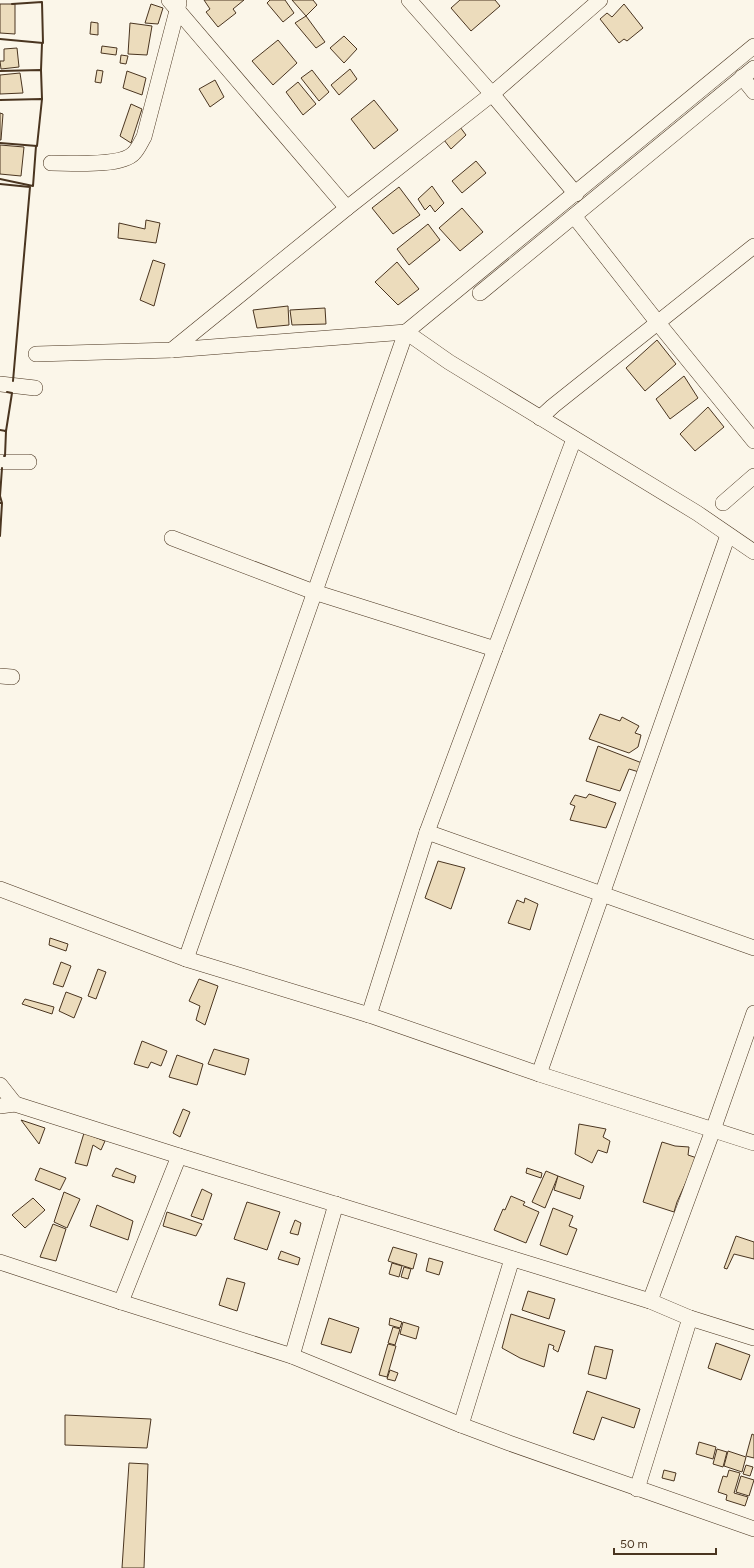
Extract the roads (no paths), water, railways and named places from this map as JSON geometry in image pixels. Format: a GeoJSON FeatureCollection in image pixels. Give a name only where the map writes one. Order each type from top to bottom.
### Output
{"type":"FeatureCollection","features":[{"type":"Feature","properties":{"kind":"street"},"geometry":{"type":"LineString","coordinates":[[409,0],[492,94],[576,194]]}},
{"type":"Feature","properties":{"kind":"street"},"geometry":{"type":"LineString","coordinates":[[172,350],[347,208],[492,94],[600,0]]}},
{"type":"Feature","properties":{"kind":"street"},"geometry":{"type":"LineString","coordinates":[[175,3],[347,208]]}},
{"type":"Feature","properties":{"kind":"street"},"geometry":{"type":"LineString","coordinates":[[51,163],[94,164],[116,162],[134,154],[144,137],[175,3]]}},
{"type":"Feature","properties":{"kind":"street"},"geometry":{"type":"LineString","coordinates":[[186,959],[406,332],[576,194],[754,46]]}},
{"type":"Feature","properties":{"kind":"street"},"geometry":{"type":"LineString","coordinates":[[480,293],[754,68]]}},
{"type":"Feature","properties":{"kind":"street"},"geometry":{"type":"LineString","coordinates":[[742,77],[754,92]]}},
{"type":"Feature","properties":{"kind":"street"},"geometry":{"type":"LineString","coordinates":[[574,216],[658,323],[754,441]]}},
{"type":"Feature","properties":{"kind":"street"},"geometry":{"type":"LineString","coordinates":[[540,418],[553,406],[754,246]]}},
{"type":"Feature","properties":{"kind":"street"},"geometry":{"type":"LineString","coordinates":[[36,354],[172,350],[406,332],[449,362],[697,514],[754,552]]}},
{"type":"Feature","properties":{"kind":"street"},"geometry":{"type":"LineString","coordinates":[[0,384],[35,388]]}},
{"type":"Feature","properties":{"kind":"street"},"geometry":{"type":"LineString","coordinates":[[369,1015],[428,832],[574,439]]}},
{"type":"Feature","properties":{"kind":"street"},"geometry":{"type":"LineString","coordinates":[[0,462],[29,462]]}},
{"type":"Feature","properties":{"kind":"street"},"geometry":{"type":"LineString","coordinates":[[723,503],[754,476]]}},
{"type":"Feature","properties":{"kind":"street"},"geometry":{"type":"LineString","coordinates":[[539,1074],[728,535]]}},
{"type":"Feature","properties":{"kind":"street"},"geometry":{"type":"LineString","coordinates":[[172,538],[314,592],[495,649]]}},
{"type":"Feature","properties":{"kind":"street"},"geometry":{"type":"LineString","coordinates":[[428,832],[754,948]]}},
{"type":"Feature","properties":{"kind":"street"},"geometry":{"type":"LineString","coordinates":[[0,889],[186,959],[369,1015],[539,1074],[754,1143]]}},
{"type":"Feature","properties":{"kind":"street"},"geometry":{"type":"LineString","coordinates":[[650,1301],[754,1013]]}},
{"type":"Feature","properties":{"kind":"street"},"geometry":{"type":"LineString","coordinates":[[0,1085],[15,1104]]}},
{"type":"Feature","properties":{"kind":"street"},"geometry":{"type":"LineString","coordinates":[[0,1106],[15,1104],[650,1301],[690,1318],[754,1338]]}},
{"type":"Feature","properties":{"kind":"street"},"geometry":{"type":"LineString","coordinates":[[121,1302],[179,1156]]}},
{"type":"Feature","properties":{"kind":"street"},"geometry":{"type":"LineString","coordinates":[[292,1356],[336,1204]]}},
{"type":"Feature","properties":{"kind":"street"},"geometry":{"type":"LineString","coordinates":[[461,1425],[512,1258]]}},
{"type":"Feature","properties":{"kind":"street"},"geometry":{"type":"LineString","coordinates":[[0,1262],[292,1356],[461,1425],[754,1530]]}},
{"type":"Feature","properties":{"kind":"street"},"geometry":{"type":"LineString","coordinates":[[637,1489],[690,1318]]}}]}
